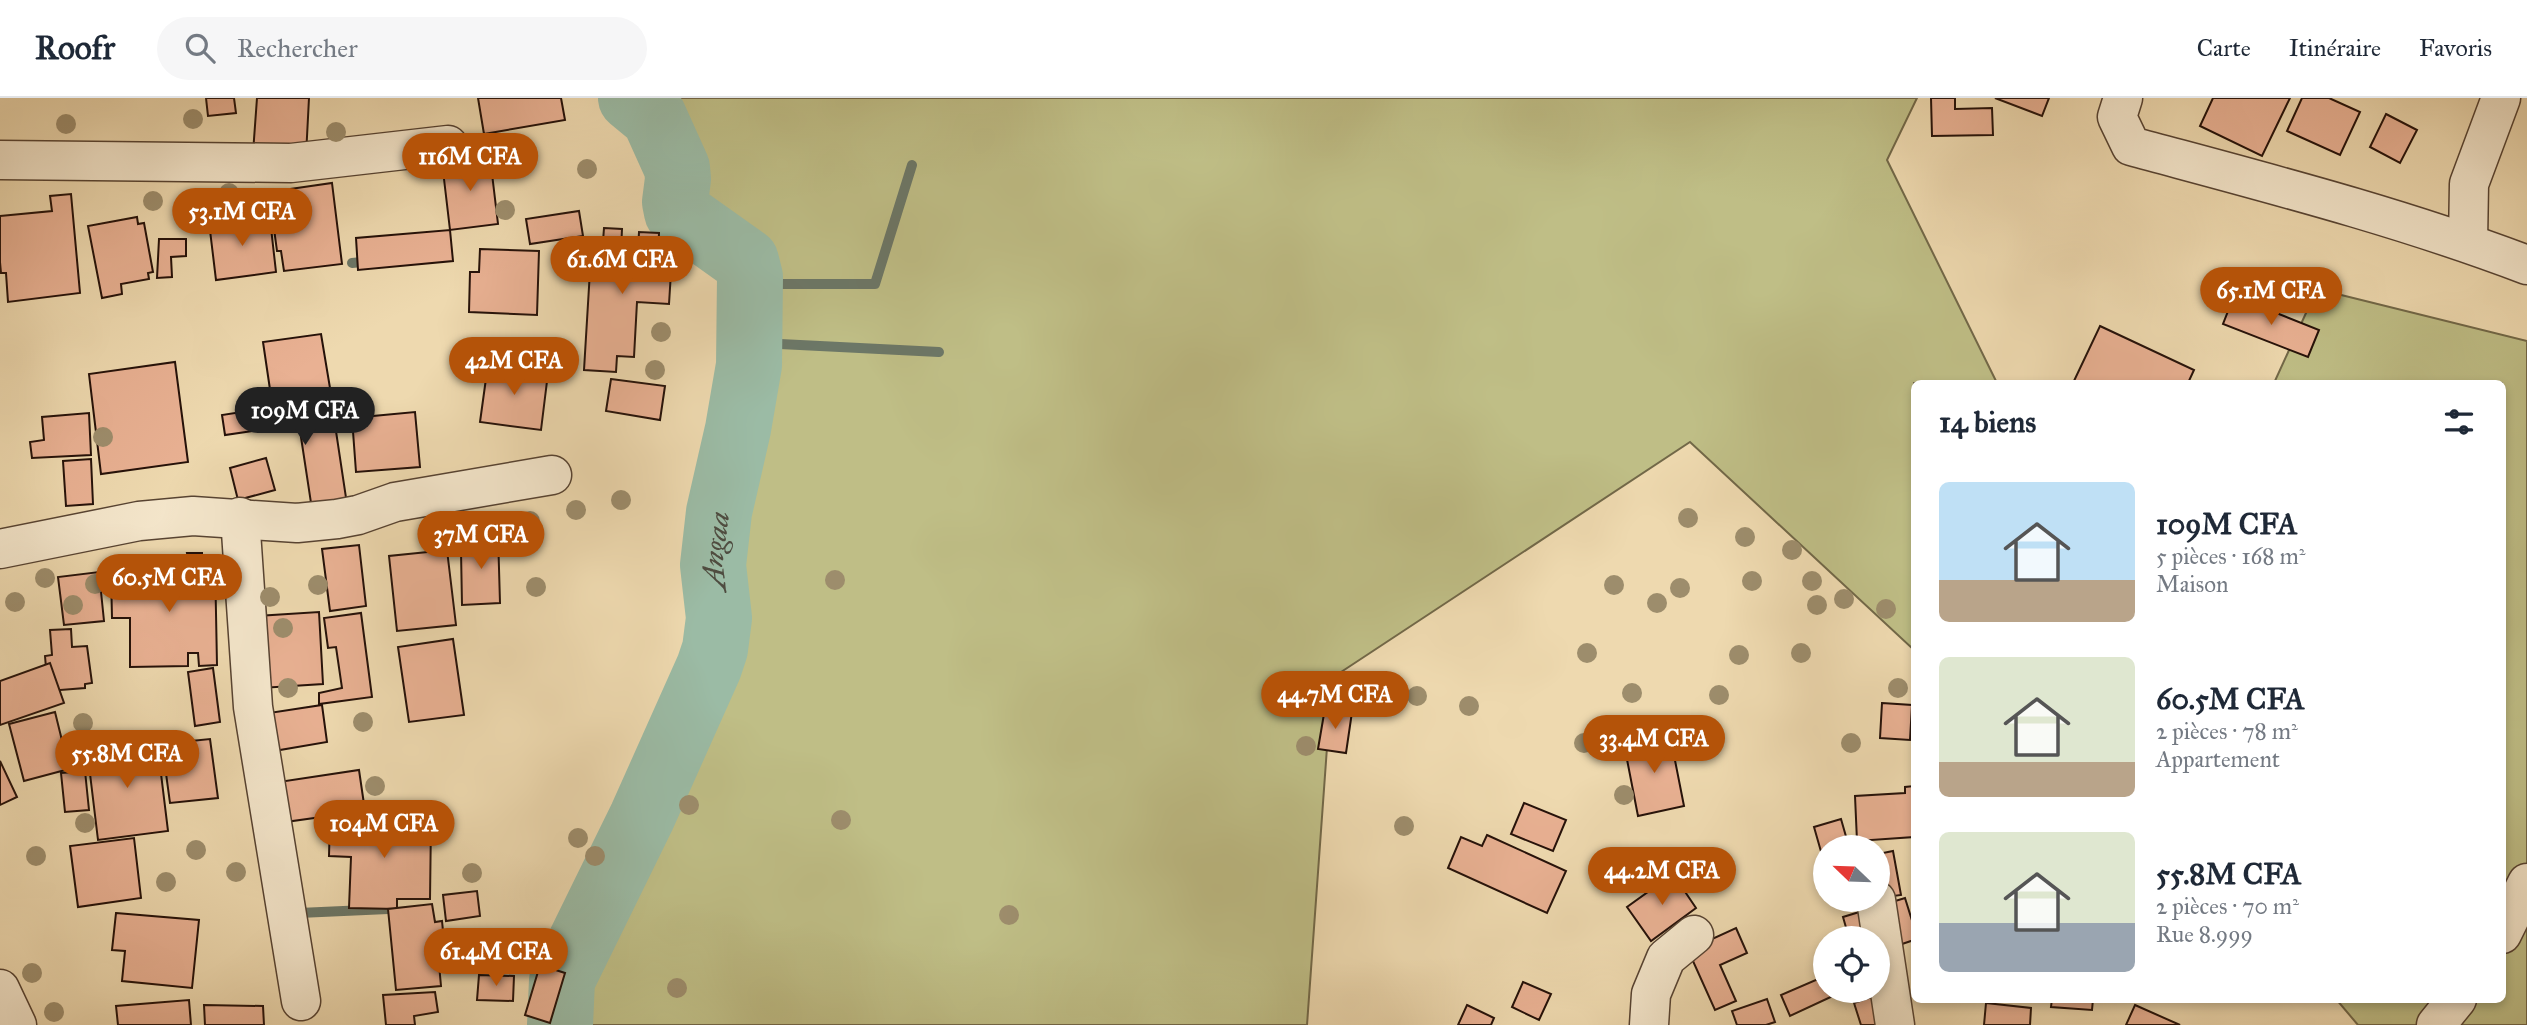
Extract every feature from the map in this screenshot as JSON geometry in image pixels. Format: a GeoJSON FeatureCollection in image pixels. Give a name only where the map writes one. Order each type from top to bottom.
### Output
{"type":"FeatureCollection","features":[{"type":"Feature","properties":{"kind":"street"},"geometry":{"type":"LineString","coordinates":[[2123,98],[2117,117],[2131,146],[2212,166],[2468,242],[2527,265]]}},
{"type":"Feature","properties":{"kind":"street"},"geometry":{"type":"LineString","coordinates":[[2468,242],[2469,184],[2501,98]]}},
{"type":"Feature","properties":{"kind":"street"},"geometry":{"type":"LineString","coordinates":[[0,160],[291,163],[448,145]]}},
{"type":"Feature","properties":{"kind":"street"},"geometry":{"type":"LineString","coordinates":[[0,549],[139,521],[193,516],[240,517],[297,523],[337,519],[395,502],[552,475]]}},
{"type":"Feature","properties":{"kind":"street"},"geometry":{"type":"LineString","coordinates":[[240,517],[253,707],[301,1001]]}},
{"type":"Feature","properties":{"kind":"street"},"geometry":{"type":"LineString","coordinates":[[2506,926],[2527,883]]}},
{"type":"Feature","properties":{"kind":"street"},"geometry":{"type":"LineString","coordinates":[[1878,912],[1895,1025]]}},
{"type":"Feature","properties":{"kind":"street"},"geometry":{"type":"LineString","coordinates":[[1649,1025],[1651,994],[1666,958],[1694,935]]}},
{"type":"Feature","properties":{"kind":"street"},"geometry":{"type":"LineString","coordinates":[[0,989],[17,1025]]}},
{"type":"Feature","properties":{"kind":"street"},"geometry":{"type":"LineString","coordinates":[[2436,1025],[2454,1003]]}},
{"type":"Feature","properties":{"kind":"shaded area"},"geometry":{"type":"Polygon","coordinates":[[[631,98],[1917,98],[1887,160],[1996,380],[1911,380],[1911,647],[1690,442],[1332,678],[1307,1025],[560,1025],[562,980],[642,816],[715,649],[719,618],[713,565],[719,512],[749,365],[750,277],[746,261],[677,212],[677,168],[654,117],[631,98]]]}},
{"type":"Feature","properties":{"kind":"shaded area"},"geometry":{"type":"Polygon","coordinates":[[[2317,289],[2527,341],[2527,1025],[2358,1025],[2339,1003],[2506,1003],[2506,380],[2275,380],[2317,289]]]}},
{"type":"Feature","properties":{"kind":"building"},"geometry":{"type":"Polygon","coordinates":[[[206,98],[234,98],[236,113],[208,116],[206,98]]]}},
{"type":"Feature","properties":{"kind":"building"},"geometry":{"type":"Polygon","coordinates":[[[257,98],[309,98],[306,156],[253,153],[257,98]]]}},
{"type":"Feature","properties":{"kind":"building"},"geometry":{"type":"Polygon","coordinates":[[[478,98],[561,98],[565,120],[484,134],[478,98]]]}},
{"type":"Feature","properties":{"kind":"building"},"geometry":{"type":"Polygon","coordinates":[[[1931,98],[1955,98],[1955,109],[1992,108],[1993,135],[1932,136],[1931,98]]]}},
{"type":"Feature","properties":{"kind":"building"},"geometry":{"type":"Polygon","coordinates":[[[1995,98],[2049,98],[2042,116],[1995,98]]]}},
{"type":"Feature","properties":{"kind":"building"},"geometry":{"type":"Polygon","coordinates":[[[2213,98],[2290,98],[2262,156],[2200,126],[2213,98]]]}},
{"type":"Feature","properties":{"kind":"building"},"geometry":{"type":"Polygon","coordinates":[[[2302,98],[2329,98],[2360,112],[2340,155],[2287,131],[2302,98]]]}},
{"type":"Feature","properties":{"kind":"building"},"geometry":{"type":"Polygon","coordinates":[[[2386,114],[2417,130],[2400,163],[2370,147],[2386,114]]]}},
{"type":"Feature","properties":{"kind":"building"},"geometry":{"type":"Polygon","coordinates":[[[490,157],[498,224],[450,230],[442,162],[490,157]]]}},
{"type":"Feature","properties":{"kind":"building"},"geometry":{"type":"Polygon","coordinates":[[[332,183],[342,264],[284,271],[281,251],[277,251],[269,192],[332,183]]]}},
{"type":"Feature","properties":{"kind":"building"},"geometry":{"type":"Polygon","coordinates":[[[71,194],[80,293],[8,302],[6,273],[1,273],[0,216],[52,211],[50,196],[71,194]]]}},
{"type":"Feature","properties":{"kind":"building"},"geometry":{"type":"Polygon","coordinates":[[[579,211],[583,236],[530,244],[526,219],[579,211]]]}},
{"type":"Feature","properties":{"kind":"building"},"geometry":{"type":"Polygon","coordinates":[[[137,217],[138,224],[144,223],[153,272],[148,273],[149,279],[121,284],[122,294],[102,298],[88,226],[137,217]]]}},
{"type":"Feature","properties":{"kind":"building"},"geometry":{"type":"Polygon","coordinates":[[[234,218],[235,224],[270,219],[276,272],[216,280],[209,222],[234,218]]]}},
{"type":"Feature","properties":{"kind":"building"},"geometry":{"type":"Polygon","coordinates":[[[604,228],[622,229],[621,251],[638,252],[639,232],[659,233],[658,255],[672,256],[669,304],[637,302],[634,357],[617,356],[616,372],[584,370],[591,254],[602,255],[604,228]]]}},
{"type":"Feature","properties":{"kind":"building"},"geometry":{"type":"Polygon","coordinates":[[[450,230],[453,261],[358,270],[356,238],[450,230]]]}},
{"type":"Feature","properties":{"kind":"building"},"geometry":{"type":"Polygon","coordinates":[[[159,239],[186,239],[186,256],[171,257],[172,277],[157,278],[159,239]]]}},
{"type":"Feature","properties":{"kind":"building"},"geometry":{"type":"Polygon","coordinates":[[[480,249],[539,251],[537,315],[469,312],[470,272],[479,272],[480,249]]]}},
{"type":"Feature","properties":{"kind":"building"},"geometry":{"type":"Polygon","coordinates":[[[2234,296],[2319,330],[2308,357],[2223,324],[2234,296]]]}},
{"type":"Feature","properties":{"kind":"building"},"geometry":{"type":"Polygon","coordinates":[[[2100,326],[2194,370],[2189,380],[2074,380],[2100,326]]]}},
{"type":"Feature","properties":{"kind":"building"},"geometry":{"type":"Polygon","coordinates":[[[321,334],[331,394],[272,403],[263,342],[321,334]]]}},
{"type":"Feature","properties":{"kind":"building"},"geometry":{"type":"Polygon","coordinates":[[[175,362],[188,462],[101,474],[89,374],[175,362]]]}},
{"type":"Feature","properties":{"kind":"building"},"geometry":{"type":"Polygon","coordinates":[[[488,364],[548,373],[541,430],[480,422],[488,364]]]}},
{"type":"Feature","properties":{"kind":"building"},"geometry":{"type":"Polygon","coordinates":[[[611,379],[665,386],[660,420],[606,411],[611,379]]]}},
{"type":"Feature","properties":{"kind":"building"},"geometry":{"type":"Polygon","coordinates":[[[331,398],[348,511],[313,516],[299,424],[225,435],[222,415],[331,398]]]}},
{"type":"Feature","properties":{"kind":"building"},"geometry":{"type":"Polygon","coordinates":[[[415,412],[420,467],[356,472],[352,418],[415,412]]]}},
{"type":"Feature","properties":{"kind":"building"},"geometry":{"type":"Polygon","coordinates":[[[89,413],[91,455],[32,458],[30,442],[44,440],[42,417],[89,413]]]}},
{"type":"Feature","properties":{"kind":"building"},"geometry":{"type":"Polygon","coordinates":[[[266,458],[275,490],[238,500],[230,468],[266,458]]]}},
{"type":"Feature","properties":{"kind":"building"},"geometry":{"type":"Polygon","coordinates":[[[91,459],[93,504],[66,506],[63,461],[91,459]]]}},
{"type":"Feature","properties":{"kind":"building"},"geometry":{"type":"Polygon","coordinates":[[[498,534],[500,603],[462,605],[461,551],[470,551],[470,535],[498,534]]]}},
{"type":"Feature","properties":{"kind":"building"},"geometry":{"type":"Polygon","coordinates":[[[359,545],[366,606],[330,611],[322,549],[359,545]]]}},
{"type":"Feature","properties":{"kind":"building"},"geometry":{"type":"Polygon","coordinates":[[[447,550],[456,625],[397,631],[389,556],[447,550]]]}},
{"type":"Feature","properties":{"kind":"building"},"geometry":{"type":"Polygon","coordinates":[[[187,553],[202,553],[202,562],[215,561],[217,665],[199,666],[198,653],[188,653],[188,666],[130,667],[130,618],[112,618],[111,573],[185,570],[185,574],[192,574],[187,553]]]}},
{"type":"Feature","properties":{"kind":"building"},"geometry":{"type":"Polygon","coordinates":[[[99,572],[104,621],[64,625],[58,577],[99,572]]]}},
{"type":"Feature","properties":{"kind":"building"},"geometry":{"type":"Polygon","coordinates":[[[319,612],[323,684],[261,688],[257,616],[319,612]]]}},
{"type":"Feature","properties":{"kind":"building"},"geometry":{"type":"Polygon","coordinates":[[[361,613],[372,697],[319,704],[319,693],[342,688],[336,647],[328,648],[324,618],[361,613]]]}},
{"type":"Feature","properties":{"kind":"building"},"geometry":{"type":"Polygon","coordinates":[[[71,629],[72,647],[87,646],[92,683],[85,684],[85,688],[48,691],[45,656],[52,655],[50,630],[71,629]]]}},
{"type":"Feature","properties":{"kind":"building"},"geometry":{"type":"Polygon","coordinates":[[[453,639],[464,715],[409,722],[398,647],[453,639]]]}},
{"type":"Feature","properties":{"kind":"building"},"geometry":{"type":"Polygon","coordinates":[[[50,663],[64,703],[0,725],[0,681],[50,663]]]}},
{"type":"Feature","properties":{"kind":"building"},"geometry":{"type":"Polygon","coordinates":[[[213,668],[220,722],[195,726],[188,672],[213,668]]]}},
{"type":"Feature","properties":{"kind":"building"},"geometry":{"type":"Polygon","coordinates":[[[1882,703],[1911,705],[1910,740],[1880,738],[1882,703]]]}},
{"type":"Feature","properties":{"kind":"building"},"geometry":{"type":"Polygon","coordinates":[[[322,705],[327,742],[274,751],[269,713],[322,705]]]}},
{"type":"Feature","properties":{"kind":"building"},"geometry":{"type":"Polygon","coordinates":[[[1325,708],[1352,712],[1346,753],[1318,749],[1325,708]]]}},
{"type":"Feature","properties":{"kind":"building"},"geometry":{"type":"Polygon","coordinates":[[[55,712],[69,769],[24,781],[9,724],[55,712]]]}},
{"type":"Feature","properties":{"kind":"building"},"geometry":{"type":"Polygon","coordinates":[[[1670,735],[1684,806],[1638,816],[1624,744],[1670,735]]]}},
{"type":"Feature","properties":{"kind":"building"},"geometry":{"type":"Polygon","coordinates":[[[210,739],[218,798],[170,803],[162,744],[210,739]]]}},
{"type":"Feature","properties":{"kind":"building"},"geometry":{"type":"Polygon","coordinates":[[[157,741],[168,831],[98,840],[87,749],[157,741]]]}},
{"type":"Feature","properties":{"kind":"building"},"geometry":{"type":"Polygon","coordinates":[[[0,761],[17,797],[0,805],[0,761]]]}},
{"type":"Feature","properties":{"kind":"building"},"geometry":{"type":"Polygon","coordinates":[[[359,770],[365,811],[278,823],[272,783],[359,770]]]}},
{"type":"Feature","properties":{"kind":"building"},"geometry":{"type":"Polygon","coordinates":[[[85,771],[89,810],[65,812],[61,773],[85,771]]]}},
{"type":"Feature","properties":{"kind":"building"},"geometry":{"type":"Polygon","coordinates":[[[1911,786],[1911,837],[1890,839],[1890,835],[1857,835],[1855,796],[1905,793],[1905,787],[1911,786]]]}},
{"type":"Feature","properties":{"kind":"building"},"geometry":{"type":"Polygon","coordinates":[[[1524,803],[1566,820],[1553,851],[1511,834],[1524,803]]]}},
{"type":"Feature","properties":{"kind":"building"},"geometry":{"type":"Polygon","coordinates":[[[1841,819],[1846,835],[1816,835],[1814,827],[1841,819]]]}},
{"type":"Feature","properties":{"kind":"building"},"geometry":{"type":"Polygon","coordinates":[[[330,820],[431,821],[430,899],[397,899],[397,909],[349,908],[351,857],[329,856],[330,820]]]}},
{"type":"Feature","properties":{"kind":"building"},"geometry":{"type":"Polygon","coordinates":[[[1487,835],[1566,871],[1547,913],[1448,868],[1461,837],[1482,846],[1487,835]]]}},
{"type":"Feature","properties":{"kind":"building"},"geometry":{"type":"Polygon","coordinates":[[[134,838],[141,898],[78,907],[70,846],[134,838]]]}},
{"type":"Feature","properties":{"kind":"building"},"geometry":{"type":"Polygon","coordinates":[[[1893,851],[1901,895],[1890,896],[1890,852],[1893,851]]]}},
{"type":"Feature","properties":{"kind":"building"},"geometry":{"type":"Polygon","coordinates":[[[1673,874],[1696,908],[1651,941],[1627,907],[1673,874]]]}},
{"type":"Feature","properties":{"kind":"building"},"geometry":{"type":"Polygon","coordinates":[[[477,891],[480,916],[446,921],[443,895],[477,891]]]}},
{"type":"Feature","properties":{"kind":"building"},"geometry":{"type":"Polygon","coordinates":[[[1905,898],[1911,917],[1911,941],[1890,948],[1890,926],[1846,926],[1843,917],[1859,912],[1890,912],[1890,903],[1905,898]]]}},
{"type":"Feature","properties":{"kind":"building"},"geometry":{"type":"Polygon","coordinates":[[[432,904],[435,922],[442,921],[444,941],[437,942],[441,986],[396,990],[388,909],[432,904]]]}},
{"type":"Feature","properties":{"kind":"building"},"geometry":{"type":"Polygon","coordinates":[[[116,913],[199,920],[192,988],[122,981],[125,951],[112,950],[116,913]]]}},
{"type":"Feature","properties":{"kind":"building"},"geometry":{"type":"Polygon","coordinates":[[[1736,928],[1747,953],[1720,965],[1736,1001],[1715,1010],[1688,950],[1736,928]]]}},
{"type":"Feature","properties":{"kind":"building"},"geometry":{"type":"Polygon","coordinates":[[[540,965],[565,973],[550,1023],[525,1015],[540,965]]]}},
{"type":"Feature","properties":{"kind":"building"},"geometry":{"type":"Polygon","coordinates":[[[479,975],[514,976],[513,1001],[477,1000],[479,975]]]}},
{"type":"Feature","properties":{"kind":"building"},"geometry":{"type":"Polygon","coordinates":[[[1813,981],[1813,1003],[1818,1003],[1790,1016],[1781,995],[1813,981]]]}},
{"type":"Feature","properties":{"kind":"building"},"geometry":{"type":"Polygon","coordinates":[[[1523,982],[1551,994],[1539,1020],[1512,1007],[1523,982]]]}},
{"type":"Feature","properties":{"kind":"building"},"geometry":{"type":"Polygon","coordinates":[[[1898,988],[1901,1025],[1861,1025],[1854,1003],[1890,1003],[1890,991],[1898,988]]]}},
{"type":"Feature","properties":{"kind":"building"},"geometry":{"type":"Polygon","coordinates":[[[435,992],[438,1012],[414,1016],[415,1025],[386,1025],[383,995],[435,992]]]}},
{"type":"Feature","properties":{"kind":"building"},"geometry":{"type":"Polygon","coordinates":[[[1767,999],[1775,1022],[1766,1025],[1737,1025],[1732,1011],[1767,999]]]}},
{"type":"Feature","properties":{"kind":"building"},"geometry":{"type":"Polygon","coordinates":[[[189,1000],[191,1025],[118,1025],[116,1006],[189,1000]]]}},
{"type":"Feature","properties":{"kind":"building"},"geometry":{"type":"Polygon","coordinates":[[[1986,1003],[2031,1008],[2030,1025],[1984,1025],[1986,1003]]]}},
{"type":"Feature","properties":{"kind":"building"},"geometry":{"type":"Polygon","coordinates":[[[2052,1003],[2093,1003],[2092,1010],[2051,1007],[2052,1003]]]}},
{"type":"Feature","properties":{"kind":"building"},"geometry":{"type":"Polygon","coordinates":[[[204,1005],[263,1006],[264,1025],[205,1025],[204,1005]]]}},
{"type":"Feature","properties":{"kind":"building"},"geometry":{"type":"Polygon","coordinates":[[[1467,1005],[1494,1018],[1491,1025],[1458,1025],[1467,1005]]]}},
{"type":"Feature","properties":{"kind":"building"},"geometry":{"type":"Polygon","coordinates":[[[2135,1005],[2180,1025],[2126,1025],[2135,1005]]]}},
{"type":"Feature","properties":{"kind":"waterway","name":"Angaa"},"geometry":{"type":"LineString","coordinates":[[560,1025],[562,980],[642,817],[715,649],[719,618],[713,565],[719,512],[749,365],[750,277],[746,261],[677,212],[677,168],[654,117],[631,98]]}},
{"type":"Feature","properties":{"kind":"waterway"},"geometry":{"type":"LineString","coordinates":[[782,284],[875,284],[912,165]]}},
{"type":"Feature","properties":{"kind":"waterway"},"geometry":{"type":"LineString","coordinates":[[352,263],[372,261]]}},
{"type":"Feature","properties":{"kind":"waterway"},"geometry":{"type":"LineString","coordinates":[[780,344],[939,352]]}},
{"type":"Feature","properties":{"kind":"waterway"},"geometry":{"type":"LineString","coordinates":[[299,913],[388,909]]}}]}
